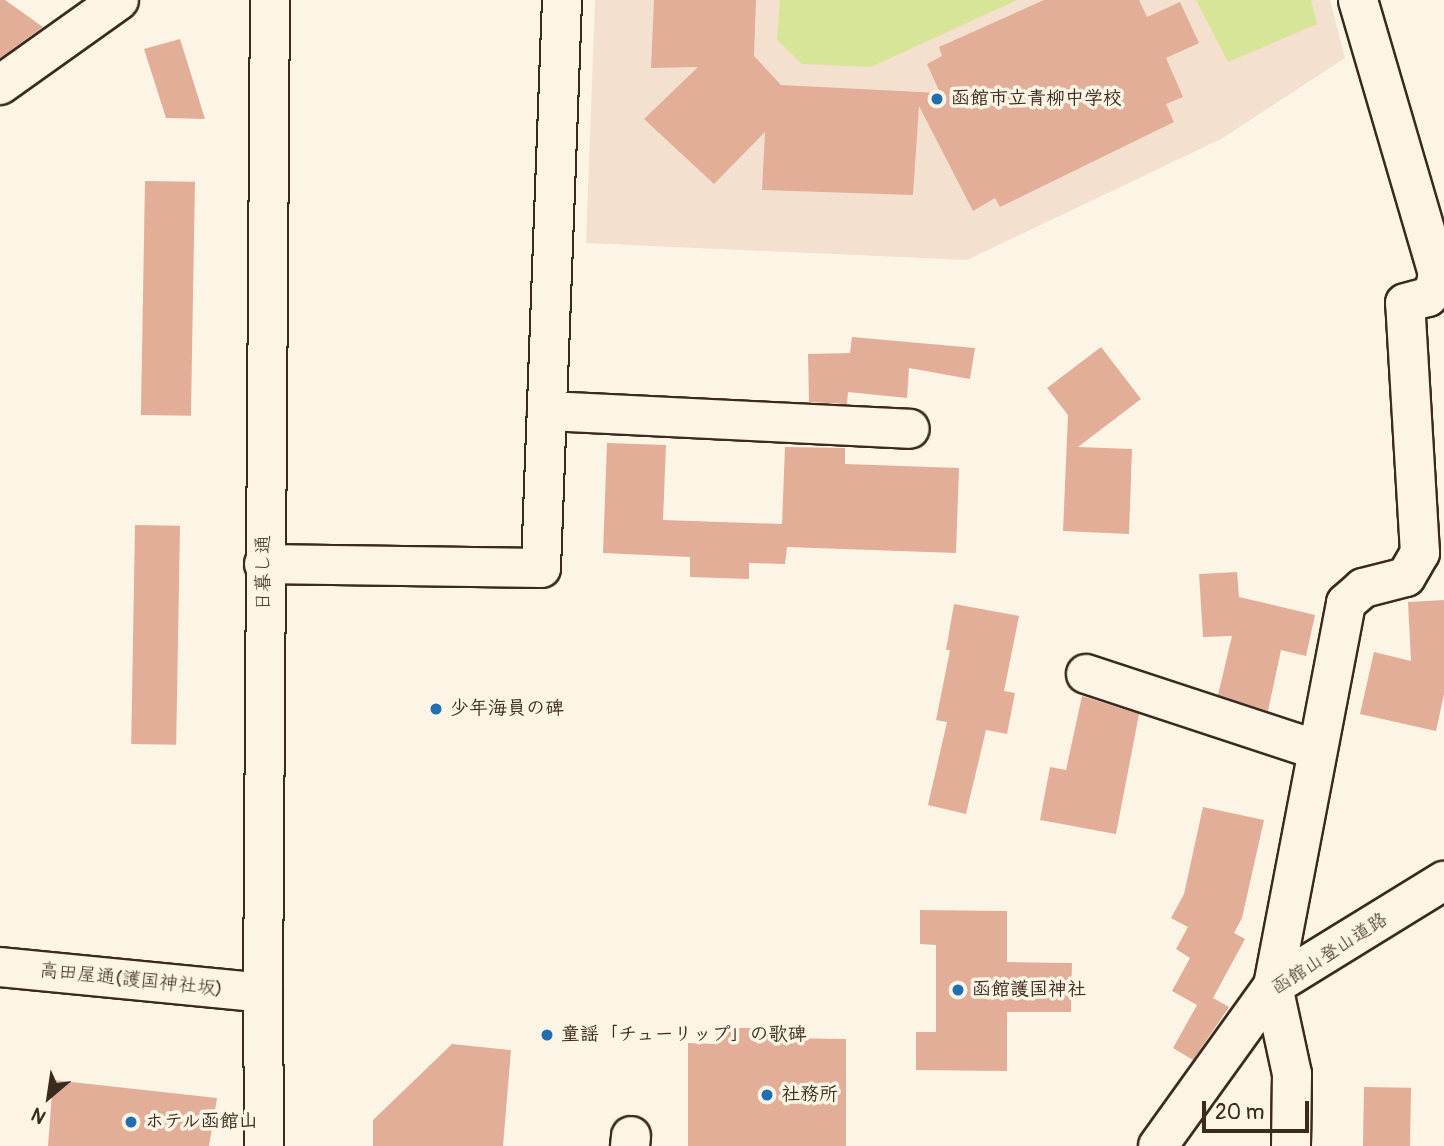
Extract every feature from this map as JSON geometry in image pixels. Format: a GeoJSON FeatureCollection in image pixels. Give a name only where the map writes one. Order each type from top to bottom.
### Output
{"type":"FeatureCollection","features":[{"type":"Feature","properties":{"kind":"street","name":"日暮し通"},"geometry":{"type":"LineString","coordinates":[[264,1146],[264,564],[270,0]]}},
{"type":"Feature","properties":{"kind":"street"},"geometry":{"type":"LineString","coordinates":[[264,564],[541,568],[562,0]]}},
{"type":"Feature","properties":{"kind":"street"},"geometry":{"type":"LineString","coordinates":[[1291,1146],[1292,1074],[1273,986],[1346,603],[1363,588],[1406,578],[1420,553],[1405,303],[1427,297],[1435,288],[1438,274],[1358,0]]}},
{"type":"Feature","properties":{"kind":"street"},"geometry":{"type":"LineString","coordinates":[[5,75],[114,1]]}},
{"type":"Feature","properties":{"kind":"street"},"geometry":{"type":"LineString","coordinates":[[547,411],[910,429]]}},
{"type":"Feature","properties":{"kind":"street"},"geometry":{"type":"LineString","coordinates":[[1086,674],[1317,750]]}},
{"type":"Feature","properties":{"kind":"street","name":"函館山登山道路"},"geometry":{"type":"LineString","coordinates":[[1158,1146],[1273,986],[1444,881]]}},
{"type":"Feature","properties":{"kind":"street","name":"高田屋通(護国神社坂)"},"geometry":{"type":"LineString","coordinates":[[0,967],[263,993]]}},
{"type":"Feature","properties":{"kind":"shaded area","name":"函館市立青柳中学校"},"geometry":{"type":"Polygon","coordinates":[[[595,0],[1330,0],[1345,58],[1221,139],[967,260],[586,243],[595,0]]]}},
{"type":"Feature","properties":{"kind":"green space"},"geometry":{"type":"Polygon","coordinates":[[[780,0],[1017,0],[871,67],[802,64],[777,40],[780,0]]]}},
{"type":"Feature","properties":{"kind":"green space"},"geometry":{"type":"Polygon","coordinates":[[[1196,0],[1311,0],[1317,24],[1228,62],[1196,0]]]}},
{"type":"Feature","properties":{"kind":"building"},"geometry":{"type":"Polygon","coordinates":[[[0,0],[5,0],[43,27],[0,58],[0,0]]]}},
{"type":"Feature","properties":{"kind":"building"},"geometry":{"type":"Polygon","coordinates":[[[654,0],[756,0],[754,56],[781,85],[940,93],[927,64],[942,56],[939,47],[1044,0],[1139,0],[1147,17],[1180,2],[1199,43],[1166,58],[1183,97],[1166,104],[1174,122],[1000,207],[995,198],[973,211],[919,106],[913,195],[762,190],[765,132],[714,184],[644,119],[698,67],[651,68],[654,0]]]}},
{"type":"Feature","properties":{"kind":"building"},"geometry":{"type":"Polygon","coordinates":[[[180,39],[205,119],[166,118],[144,49],[180,39]]]}},
{"type":"Feature","properties":{"kind":"building"},"geometry":{"type":"Polygon","coordinates":[[[145,181],[195,182],[191,416],[141,415],[145,181]]]}},
{"type":"Feature","properties":{"kind":"building"},"geometry":{"type":"Polygon","coordinates":[[[852,337],[975,348],[970,379],[909,368],[907,398],[848,392],[847,404],[809,402],[808,354],[850,353],[852,337]]]}},
{"type":"Feature","properties":{"kind":"building"},"geometry":{"type":"Polygon","coordinates":[[[1101,347],[1141,399],[1078,447],[1132,449],[1129,534],[1063,531],[1068,415],[1047,388],[1101,347]]]}},
{"type":"Feature","properties":{"kind":"building"},"geometry":{"type":"Polygon","coordinates":[[[607,443],[666,445],[663,520],[782,524],[785,447],[845,448],[845,464],[959,468],[956,553],[787,547],[785,564],[749,563],[749,579],[690,577],[690,557],[603,553],[607,443]]]}},
{"type":"Feature","properties":{"kind":"building"},"geometry":{"type":"Polygon","coordinates":[[[135,525],[180,526],[176,745],[131,744],[135,525]]]}},
{"type":"Feature","properties":{"kind":"building"},"geometry":{"type":"Polygon","coordinates":[[[1237,572],[1239,597],[1315,615],[1306,656],[1281,650],[1268,711],[1218,695],[1232,636],[1203,637],[1199,574],[1237,572]]]}},
{"type":"Feature","properties":{"kind":"building"},"geometry":{"type":"Polygon","coordinates":[[[1444,600],[1444,694],[1436,731],[1360,714],[1374,652],[1411,661],[1408,602],[1444,600]]]}},
{"type":"Feature","properties":{"kind":"building"},"geometry":{"type":"Polygon","coordinates":[[[954,604],[1019,616],[1004,691],[1015,693],[1007,734],[986,730],[966,814],[928,805],[947,722],[936,720],[950,650],[946,650],[954,604]]]}},
{"type":"Feature","properties":{"kind":"building"},"geometry":{"type":"Polygon","coordinates":[[[1082,696],[1139,714],[1116,834],[1040,820],[1050,767],[1066,770],[1082,696]]]}},
{"type":"Feature","properties":{"kind":"building"},"geometry":{"type":"Polygon","coordinates":[[[1203,807],[1264,820],[1242,918],[1234,933],[1245,939],[1213,998],[1229,1007],[1193,1060],[1173,1048],[1197,1005],[1172,991],[1190,958],[1176,949],[1188,927],[1171,918],[1184,894],[1203,807]]]}},
{"type":"Feature","properties":{"kind":"building"},"geometry":{"type":"Polygon","coordinates":[[[920,910],[1007,911],[1007,962],[1072,963],[1071,1012],[1007,1012],[1007,1071],[916,1070],[916,1032],[936,1032],[936,945],[920,944],[920,910]]]}},
{"type":"Feature","properties":{"kind":"building","name":"社務所"},"geometry":{"type":"Polygon","coordinates":[[[716,1028],[783,1028],[783,1038],[846,1039],[846,1146],[688,1146],[688,1043],[717,1044],[716,1028]]]}},
{"type":"Feature","properties":{"kind":"building"},"geometry":{"type":"Polygon","coordinates":[[[452,1044],[511,1050],[503,1146],[373,1146],[373,1120],[452,1044]]]}},
{"type":"Feature","properties":{"kind":"building","name":"ホテル函館山"},"geometry":{"type":"Polygon","coordinates":[[[53,1080],[217,1098],[209,1146],[48,1146],[53,1080]]]}},
{"type":"Feature","properties":{"kind":"building"},"geometry":{"type":"Polygon","coordinates":[[[1364,1087],[1411,1088],[1410,1146],[1363,1146],[1364,1087]]]}},
{"type":"Feature","properties":{"kind":"place","name":"函館市立青柳中学校"},"geometry":{"type":"Point","coordinates":[937,99]}},
{"type":"Feature","properties":{"kind":"place","name":"少年海員の碑"},"geometry":{"type":"Point","coordinates":[436,709]}},
{"type":"Feature","properties":{"kind":"place","name":"函館護国神社"},"geometry":{"type":"Point","coordinates":[958,990]}},
{"type":"Feature","properties":{"kind":"place","name":"童謡「チューリップ」の歌碑"},"geometry":{"type":"Point","coordinates":[547,1035]}},
{"type":"Feature","properties":{"kind":"place","name":"社務所"},"geometry":{"type":"Point","coordinates":[767,1095]}},
{"type":"Feature","properties":{"kind":"place","name":"ホテル函館山"},"geometry":{"type":"Point","coordinates":[131,1122]}}]}
